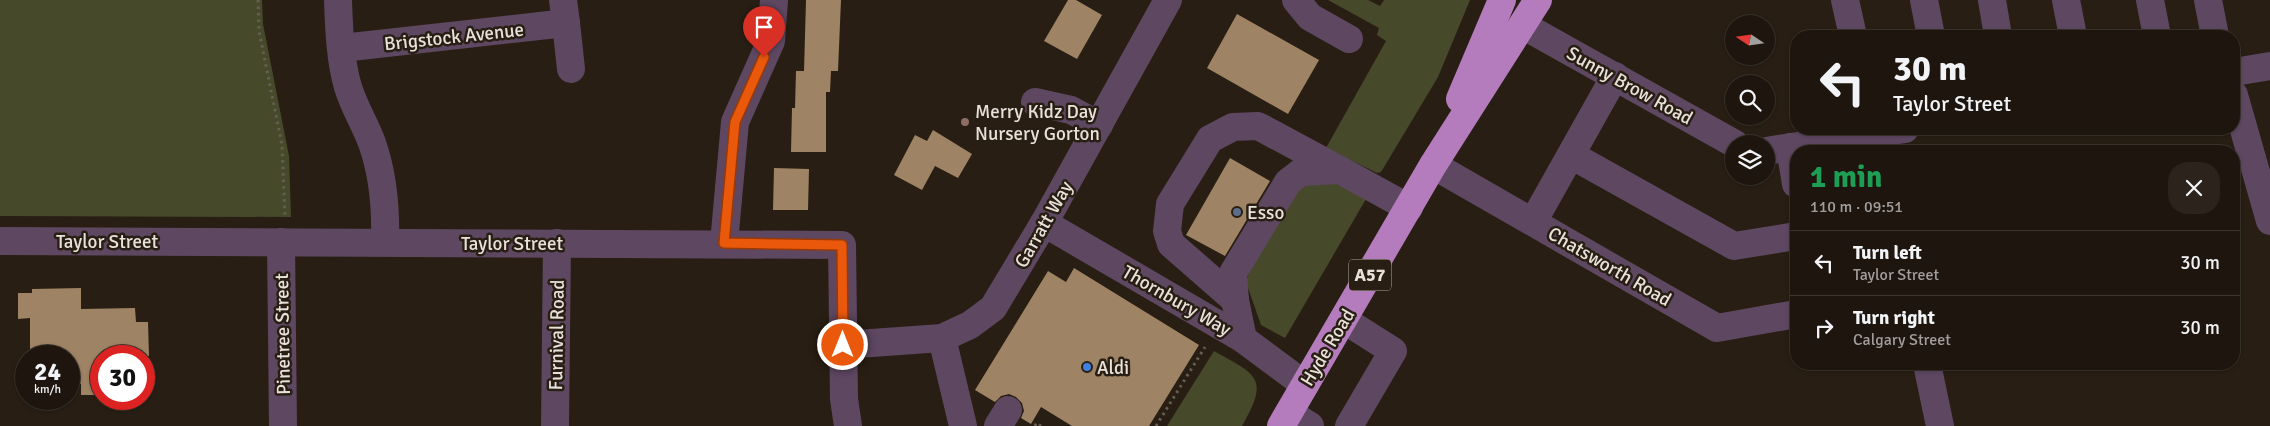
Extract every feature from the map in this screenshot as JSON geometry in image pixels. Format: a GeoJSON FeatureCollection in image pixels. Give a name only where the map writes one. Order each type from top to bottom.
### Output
{"type":"FeatureCollection","features":[{"type":"Feature","properties":{"kind":"highway","name":"Hyde Road"},"geometry":{"type":"LineString","coordinates":[[1294,422],[1305,384],[1409,208],[1432,165],[1502,0]]}},
{"type":"Feature","properties":{"kind":"highway","name":"Hyde Road"},"geometry":{"type":"LineString","coordinates":[[1432,165],[1524,26],[1538,0]]}},
{"type":"Feature","properties":{"kind":"street"},"geometry":{"type":"LineString","coordinates":[[338,0],[342,48],[348,86],[372,143],[378,167],[384,198],[385,242]]}},
{"type":"Feature","properties":{"kind":"street"},"geometry":{"type":"LineString","coordinates":[[724,243],[735,122],[771,41],[774,0]]}},
{"type":"Feature","properties":{"kind":"street","name":"Garratt Way"},"geometry":{"type":"LineString","coordinates":[[843,345],[942,338],[970,325],[993,308],[1044,223],[1168,0]]}},
{"type":"Feature","properties":{"kind":"street"},"geometry":{"type":"LineString","coordinates":[[1296,0],[1310,17],[1349,39]]}},
{"type":"Feature","properties":{"kind":"street"},"geometry":{"type":"LineString","coordinates":[[1845,0],[1852,30]]}},
{"type":"Feature","properties":{"kind":"street"},"geometry":{"type":"LineString","coordinates":[[1924,0],[1930,30]]}},
{"type":"Feature","properties":{"kind":"street"},"geometry":{"type":"LineString","coordinates":[[1992,0],[1997,30]]}},
{"type":"Feature","properties":{"kind":"street"},"geometry":{"type":"LineString","coordinates":[[2066,0],[2072,30]]}},
{"type":"Feature","properties":{"kind":"street"},"geometry":{"type":"LineString","coordinates":[[2150,0],[2156,30]]}},
{"type":"Feature","properties":{"kind":"street"},"geometry":{"type":"LineString","coordinates":[[2208,0],[2213,30]]}},
{"type":"Feature","properties":{"kind":"street","name":"Brigstock Avenue"},"geometry":{"type":"LineString","coordinates":[[342,48],[564,12],[571,69]]}},
{"type":"Feature","properties":{"kind":"street","name":"Sunny Brow Road"},"geometry":{"type":"LineString","coordinates":[[1524,26],[1725,138]]}},
{"type":"Feature","properties":{"kind":"street"},"geometry":{"type":"LineString","coordinates":[[2240,71],[2270,66]]}},
{"type":"Feature","properties":{"kind":"street"},"geometry":{"type":"LineString","coordinates":[[1533,222],[1615,76]]}},
{"type":"Feature","properties":{"kind":"street"},"geometry":{"type":"LineString","coordinates":[[1035,102],[1071,110],[1099,126]]}},
{"type":"Feature","properties":{"kind":"street"},"geometry":{"type":"LineString","coordinates":[[2240,116],[2270,221]]}},
{"type":"Feature","properties":{"kind":"street"},"geometry":{"type":"LineString","coordinates":[[1235,300],[1171,244],[1167,231],[1170,204],[1210,139],[1233,127],[1258,126],[1409,208]]}},
{"type":"Feature","properties":{"kind":"street"},"geometry":{"type":"LineString","coordinates":[[1813,145],[1875,138]]}},
{"type":"Feature","properties":{"kind":"street"},"geometry":{"type":"LineString","coordinates":[[1778,149],[1790,172]]}},
{"type":"Feature","properties":{"kind":"street"},"geometry":{"type":"LineString","coordinates":[[1571,155],[1734,246],[1790,237]]}},
{"type":"Feature","properties":{"kind":"street","name":"Chatsworth Road"},"geometry":{"type":"LineString","coordinates":[[1432,165],[1717,328],[1790,315]]}},
{"type":"Feature","properties":{"kind":"street"},"geometry":{"type":"LineString","coordinates":[[1243,339],[1235,300],[1233,273],[1288,182],[1301,172],[1340,170]]}},
{"type":"Feature","properties":{"kind":"street","name":"Thornbury Way"},"geometry":{"type":"LineString","coordinates":[[1044,223],[1243,339],[1305,384]]}},
{"type":"Feature","properties":{"kind":"street","name":"Taylor Street"},"geometry":{"type":"LineString","coordinates":[[0,241],[842,245],[844,399],[848,426]]}},
{"type":"Feature","properties":{"kind":"street","name":"Pinetree Street"},"geometry":{"type":"LineString","coordinates":[[283,242],[283,426]]}},
{"type":"Feature","properties":{"kind":"street","name":"Furnival Road"},"geometry":{"type":"LineString","coordinates":[[554,426],[557,243]]}},
{"type":"Feature","properties":{"kind":"street"},"geometry":{"type":"LineString","coordinates":[[1344,320],[1393,351],[1349,426]]}},
{"type":"Feature","properties":{"kind":"street"},"geometry":{"type":"LineString","coordinates":[[942,338],[967,423]]}},
{"type":"Feature","properties":{"kind":"street"},"geometry":{"type":"LineString","coordinates":[[1928,370],[1940,426]]}},
{"type":"Feature","properties":{"kind":"path"},"geometry":{"type":"LineString","coordinates":[[258,0],[259,30],[282,145],[283,242]]}},
{"type":"Feature","properties":{"kind":"path"},"geometry":{"type":"LineString","coordinates":[[1156,426],[1206,346]]}},
{"type":"Feature","properties":{"kind":"path"},"geometry":{"type":"LineString","coordinates":[[1034,426],[1036,423],[1041,426]]}},
{"type":"Feature","properties":{"kind":"green space"},"geometry":{"type":"Polygon","coordinates":[[[0,0],[262,0],[263,24],[289,156],[291,217],[0,216],[0,0]]]}},
{"type":"Feature","properties":{"kind":"green space"},"geometry":{"type":"Polygon","coordinates":[[[1328,0],[1368,0],[1380,6],[1384,0],[1470,0],[1438,77],[1381,172],[1377,173],[1326,148],[1386,41],[1377,35],[1379,28],[1328,0]]]}},
{"type":"Feature","properties":{"kind":"green space"},"geometry":{"type":"Polygon","coordinates":[[[1331,179],[1366,199],[1285,338],[1261,325],[1246,282],[1249,272],[1302,183],[1331,179]]]}},
{"type":"Feature","properties":{"kind":"green space"},"geometry":{"type":"Polygon","coordinates":[[[1214,351],[1240,366],[1255,380],[1257,388],[1255,397],[1251,410],[1242,426],[1167,426],[1214,351]]]}},
{"type":"Feature","properties":{"kind":"building"},"geometry":{"type":"Polygon","coordinates":[[[806,0],[841,0],[838,71],[831,71],[830,92],[826,92],[826,152],[791,152],[792,108],[795,108],[796,71],[804,71],[806,0]]]}},
{"type":"Feature","properties":{"kind":"building"},"geometry":{"type":"Polygon","coordinates":[[[1068,0],[1076,0],[1102,15],[1077,59],[1044,41],[1068,0]]]}},
{"type":"Feature","properties":{"kind":"building"},"geometry":{"type":"Polygon","coordinates":[[[1237,14],[1319,60],[1288,114],[1207,68],[1237,14]]]}},
{"type":"Feature","properties":{"kind":"building"},"geometry":{"type":"Polygon","coordinates":[[[933,130],[972,154],[958,178],[935,166],[922,190],[894,175],[915,135],[927,141],[933,130]]]}},
{"type":"Feature","properties":{"kind":"building","name":"Esso"},"geometry":{"type":"Polygon","coordinates":[[[1230,158],[1270,181],[1225,256],[1186,235],[1230,158]]]}},
{"type":"Feature","properties":{"kind":"building"},"geometry":{"type":"Polygon","coordinates":[[[774,168],[809,169],[808,210],[773,210],[774,168]]]}},
{"type":"Feature","properties":{"kind":"building","name":"Aldi"},"geometry":{"type":"Polygon","coordinates":[[[1074,268],[1199,345],[1149,426],[1072,426],[1041,407],[1031,424],[1021,418],[1024,411],[1022,403],[1016,397],[1009,394],[1001,396],[995,402],[975,390],[1048,271],[1066,282],[1074,268]]]}},
{"type":"Feature","properties":{"kind":"building"},"geometry":{"type":"Polygon","coordinates":[[[81,288],[81,309],[135,308],[136,322],[148,322],[149,345],[90,345],[90,395],[81,395],[80,345],[30,345],[30,318],[18,319],[18,293],[32,293],[32,289],[81,288]]]}},
{"type":"Feature","properties":{"kind":"place","name":"Merry Kidz Day Nursery Gorton"},"geometry":{"type":"Point","coordinates":[965,122]}},
{"type":"Feature","properties":{"kind":"place","name":"Esso"},"geometry":{"type":"Point","coordinates":[1237,212]}},
{"type":"Feature","properties":{"kind":"place","name":"Aldi"},"geometry":{"type":"Point","coordinates":[1087,367]}},
{"type":"Feature","properties":{"kind":"route"},"geometry":{"type":"LineString","coordinates":[[764,57],[735,122],[724,243],[842,245],[843,345]]}}]}
